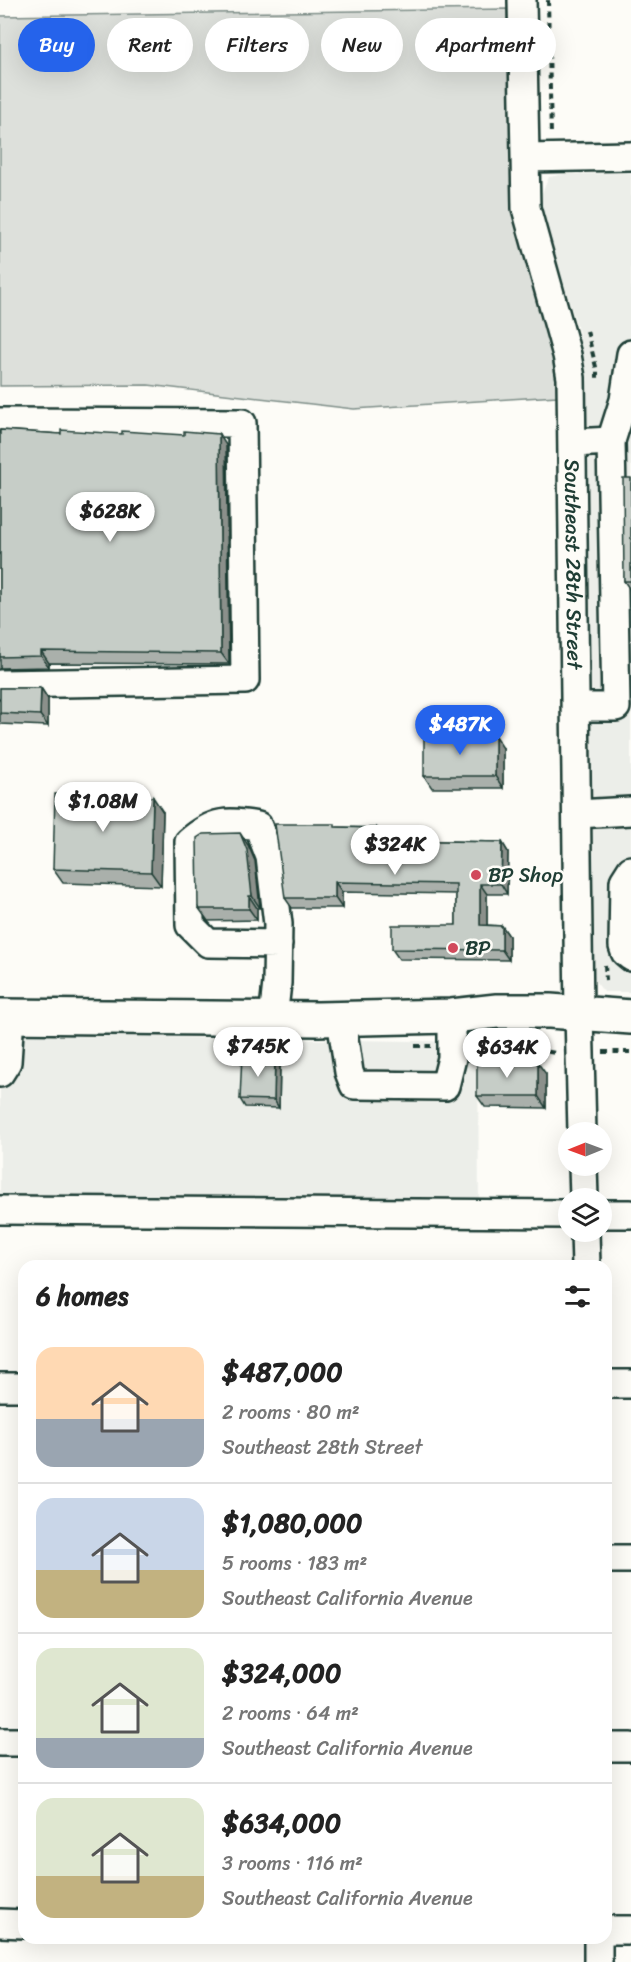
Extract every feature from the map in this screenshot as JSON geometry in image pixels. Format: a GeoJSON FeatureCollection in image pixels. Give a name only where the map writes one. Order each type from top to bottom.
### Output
{"type":"FeatureCollection","features":[{"type":"Feature","properties":{"kind":"main road"},"geometry":{"type":"LineString","coordinates":[[5,1016],[341,1019],[452,1016],[497,1011],[631,1017]]}},
{"type":"Feature","properties":{"kind":"street","name":"Southeast 28th Street"},"geometry":{"type":"LineString","coordinates":[[522,0],[526,208],[567,355],[571,378],[582,1122]]}},
{"type":"Feature","properties":{"kind":"street"},"geometry":{"type":"LineString","coordinates":[[526,158],[631,156]]}},
{"type":"Feature","properties":{"kind":"street"},"geometry":{"type":"LineString","coordinates":[[576,707],[624,715],[611,441],[624,400],[631,354]]}},
{"type":"Feature","properties":{"kind":"street"},"geometry":{"type":"LineString","coordinates":[[0,422],[242,423],[245,681],[0,684]]}},
{"type":"Feature","properties":{"kind":"street"},"geometry":{"type":"LineString","coordinates":[[573,443],[611,441]]}},
{"type":"Feature","properties":{"kind":"street"},"geometry":{"type":"LineString","coordinates":[[577,814],[631,811]]}},
{"type":"Feature","properties":{"kind":"street"},"geometry":{"type":"LineString","coordinates":[[273,1019],[277,983],[278,944],[278,924],[270,857],[258,826],[229,822],[203,830],[189,842],[190,925],[208,944],[278,944]]}},
{"type":"Feature","properties":{"kind":"street"},"geometry":{"type":"LineString","coordinates":[[629,877],[623,946],[631,957]]}},
{"type":"Feature","properties":{"kind":"street"},"geometry":{"type":"LineString","coordinates":[[0,1073],[7,1062],[5,1016]]}},
{"type":"Feature","properties":{"kind":"street"},"geometry":{"type":"LineString","coordinates":[[341,1019],[349,1072],[354,1085],[445,1086],[452,1058],[452,1016]]}},
{"type":"Feature","properties":{"kind":"street"},"geometry":{"type":"LineString","coordinates":[[0,1210],[558,1214]]}},
{"type":"Feature","properties":{"kind":"street"},"geometry":{"type":"LineString","coordinates":[[612,1214],[631,1214]]}},
{"type":"Feature","properties":{"kind":"street"},"geometry":{"type":"LineString","coordinates":[[585,1242],[586,1260]]}},
{"type":"Feature","properties":{"kind":"street"},"geometry":{"type":"LineString","coordinates":[[612,1384],[631,1384]]}},
{"type":"Feature","properties":{"kind":"street"},"geometry":{"type":"LineString","coordinates":[[0,1387],[18,1387]]}},
{"type":"Feature","properties":{"kind":"street"},"geometry":{"type":"LineString","coordinates":[[612,1559],[631,1559]]}},
{"type":"Feature","properties":{"kind":"street"},"geometry":{"type":"LineString","coordinates":[[0,1742],[18,1742]]}},
{"type":"Feature","properties":{"kind":"street"},"geometry":{"type":"LineString","coordinates":[[612,1747],[631,1747]]}},
{"type":"Feature","properties":{"kind":"street"},"geometry":{"type":"LineString","coordinates":[[0,1923],[18,1924]]}},
{"type":"Feature","properties":{"kind":"street"},"geometry":{"type":"LineString","coordinates":[[612,1930],[631,1930]]}},
{"type":"Feature","properties":{"kind":"street"},"geometry":{"type":"LineString","coordinates":[[598,1944],[598,1962]]}},
{"type":"Feature","properties":{"kind":"shaded area"},"geometry":{"type":"Polygon","coordinates":[[[507,9],[507,18],[415,18],[415,72],[509,72],[512,201],[554,356],[557,396],[354,409],[148,385],[0,386],[0,16],[507,9]]]}},
{"type":"Feature","properties":{"kind":"shaded area"},"geometry":{"type":"Polygon","coordinates":[[[631,173],[631,992],[604,992],[595,981],[593,961],[584,371],[579,333],[542,213],[542,193],[549,177],[565,174],[631,173]]]}},
{"type":"Feature","properties":{"kind":"shaded area"},"geometry":{"type":"Polygon","coordinates":[[[0,1035],[478,1042],[479,1220],[0,1217],[0,1035]]]}},
{"type":"Feature","properties":{"kind":"building"},"geometry":{"type":"Polygon","coordinates":[[[0,430],[61,434],[61,430],[122,434],[122,431],[184,435],[184,431],[219,434],[221,653],[41,651],[41,656],[0,657],[0,430]]]}},
{"type":"Feature","properties":{"kind":"building"},"geometry":{"type":"Polygon","coordinates":[[[623,478],[631,478],[631,581],[624,581],[623,478]]]}},
{"type":"Feature","properties":{"kind":"building"},"geometry":{"type":"Polygon","coordinates":[[[0,688],[41,688],[40,715],[0,713],[0,688]]]}},
{"type":"Feature","properties":{"kind":"building"},"geometry":{"type":"Polygon","coordinates":[[[424,736],[495,736],[495,776],[424,776],[424,736]]]}},
{"type":"Feature","properties":{"kind":"building"},"geometry":{"type":"Polygon","coordinates":[[[55,794],[153,797],[151,872],[53,869],[55,794]]]}},
{"type":"Feature","properties":{"kind":"building"},"geometry":{"type":"Polygon","coordinates":[[[275,824],[335,824],[335,827],[377,828],[377,840],[502,842],[501,884],[480,884],[480,925],[502,926],[502,950],[392,949],[392,925],[456,925],[456,884],[335,882],[335,898],[285,898],[275,824]]]}},
{"type":"Feature","properties":{"kind":"building"},"geometry":{"type":"Polygon","coordinates":[[[240,833],[247,850],[252,896],[249,896],[249,909],[200,909],[198,907],[197,838],[203,834],[240,833]]]}},
{"type":"Feature","properties":{"kind":"building"},"geometry":{"type":"Polygon","coordinates":[[[242,1055],[275,1056],[274,1100],[240,1099],[242,1055]]]}},
{"type":"Feature","properties":{"kind":"building"},"geometry":{"type":"Polygon","coordinates":[[[477,1062],[538,1063],[538,1096],[477,1096],[477,1062]]]}},
{"type":"Feature","properties":{"kind":"place","name":"BP Shop"},"geometry":{"type":"Point","coordinates":[476,875]}},
{"type":"Feature","properties":{"kind":"place","name":"BP"},"geometry":{"type":"Point","coordinates":[453,948]}}]}
